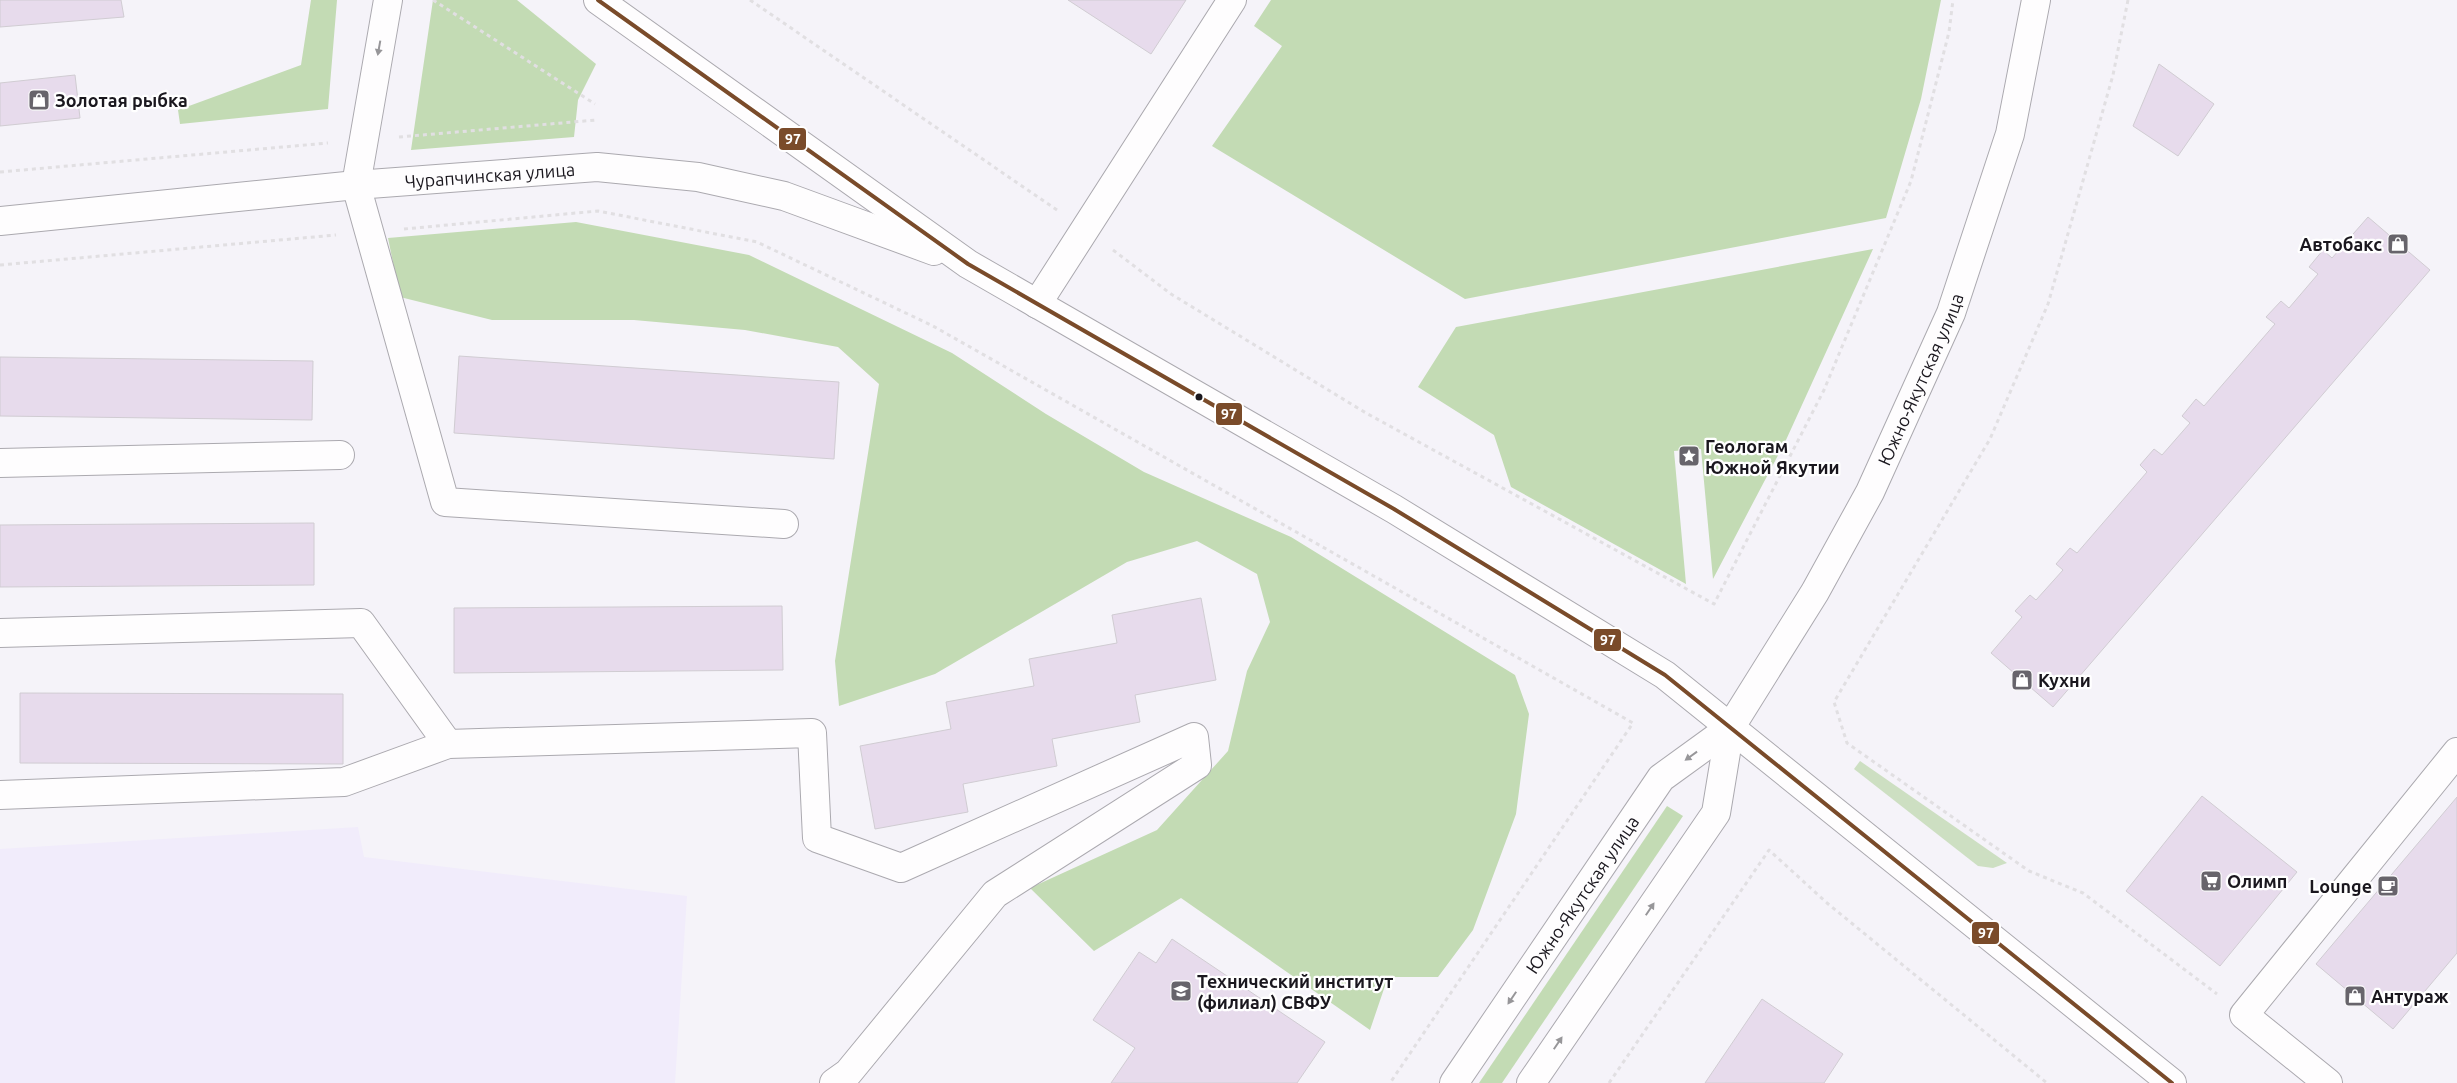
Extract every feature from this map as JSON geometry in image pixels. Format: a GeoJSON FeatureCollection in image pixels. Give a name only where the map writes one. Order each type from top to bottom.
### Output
{"type":"FeatureCollection","features":[{"type":"Feature","properties":{"kind":"street"},"geometry":{"type":"LineString","coordinates":[[388,0],[362,140],[356,184],[445,502],[784,524]]}},
{"type":"Feature","properties":{"kind":"street"},"geometry":{"type":"LineString","coordinates":[[598,0],[968,264],[1394,509],[1665,675],[2172,1083]]}},
{"type":"Feature","properties":{"kind":"street"},"geometry":{"type":"LineString","coordinates":[[1037,304],[1232,0]]}},
{"type":"Feature","properties":{"kind":"street","name":"Южно-Якутская улица"},"geometry":{"type":"LineString","coordinates":[[1454,1083],[1661,778],[1730,728],[1815,592],[1870,492],[1951,313],[2010,134],[2036,0]]}},
{"type":"Feature","properties":{"kind":"street","name":"Чурапчинская улица"},"geometry":{"type":"LineString","coordinates":[[0,221],[356,184],[597,167],[698,176],[784,196],[968,264]]}},
{"type":"Feature","properties":{"kind":"street"},"geometry":{"type":"LineString","coordinates":[[0,463],[340,455]]}},
{"type":"Feature","properties":{"kind":"street"},"geometry":{"type":"LineString","coordinates":[[0,633],[361,623],[448,744]]}},
{"type":"Feature","properties":{"kind":"street","name":"Южно-Якутская улица"},"geometry":{"type":"LineString","coordinates":[[1531,1083],[1716,813],[1730,728]]}},
{"type":"Feature","properties":{"kind":"street"},"geometry":{"type":"LineString","coordinates":[[0,795],[344,782],[448,744],[812,733],[817,838],[901,868],[1194,737],[1197,765],[995,894],[848,1073],[834,1083]]}},
{"type":"Feature","properties":{"kind":"street"},"geometry":{"type":"LineString","coordinates":[[2328,1083],[2244,1014],[2457,752]]}},
{"type":"Feature","properties":{"kind":"path"},"geometry":{"type":"LineString","coordinates":[[433,0],[595,104]]}},
{"type":"Feature","properties":{"kind":"path"},"geometry":{"type":"LineString","coordinates":[[750,0],[1086,228],[1171,294],[1366,413],[1714,604],[1824,390],[1911,180],[1949,32],[1953,0]]}},
{"type":"Feature","properties":{"kind":"path"},"geometry":{"type":"LineString","coordinates":[[2128,0],[2113,74],[2048,304],[1990,439],[1834,702],[1847,743],[2029,871],[2083,892],[2244,1014]]}},
{"type":"Feature","properties":{"kind":"path"},"geometry":{"type":"LineString","coordinates":[[0,172],[596,120]]}},
{"type":"Feature","properties":{"kind":"path"},"geometry":{"type":"LineString","coordinates":[[0,266],[598,211],[757,242],[934,326],[1633,723],[1390,1083]]}},
{"type":"Feature","properties":{"kind":"path"},"geometry":{"type":"LineString","coordinates":[[1609,1083],[1768,850],[1827,903],[2047,1083]]}},
{"type":"Feature","properties":{"kind":"shaded area"},"geometry":{"type":"Polygon","coordinates":[[[358,827],[364,857],[687,896],[675,1083],[0,1083],[0,849],[358,827]]]}},
{"type":"Feature","properties":{"kind":"green space"},"geometry":{"type":"Polygon","coordinates":[[[311,0],[337,0],[328,109],[180,124],[178,110],[301,65],[311,0]]]}},
{"type":"Feature","properties":{"kind":"green space"},"geometry":{"type":"Polygon","coordinates":[[[433,0],[517,0],[596,64],[578,100],[574,137],[411,150],[433,0]]]}},
{"type":"Feature","properties":{"kind":"green space"},"geometry":{"type":"Polygon","coordinates":[[[1271,0],[1941,0],[1921,99],[1886,218],[1465,299],[1212,146],[1282,46],[1254,26],[1271,0]]]}},
{"type":"Feature","properties":{"kind":"green space"},"geometry":{"type":"Polygon","coordinates":[[[576,222],[749,255],[952,353],[1046,414],[1144,472],[1291,537],[1515,675],[1529,714],[1516,814],[1473,930],[1438,977],[1388,977],[1370,1030],[1181,898],[1094,951],[1030,888],[1157,830],[1228,751],[1247,671],[1270,622],[1257,574],[1197,541],[1127,562],[935,674],[839,706],[835,661],[879,384],[838,347],[745,330],[634,320],[492,320],[400,297],[388,238],[576,222]]]}},
{"type":"Feature","properties":{"kind":"green space"},"geometry":{"type":"Polygon","coordinates":[[[1873,249],[1786,440],[1713,579],[1701,449],[1674,451],[1686,584],[1511,487],[1494,435],[1418,387],[1456,327],[1873,249]]]}},
{"type":"Feature","properties":{"kind":"green space"},"geometry":{"type":"Polygon","coordinates":[[[1860,761],[2007,863],[1993,868],[1978,866],[1854,769],[1860,761]]]}},
{"type":"Feature","properties":{"kind":"green space"},"geometry":{"type":"Polygon","coordinates":[[[1667,806],[1683,816],[1502,1083],[1479,1083],[1667,806]]]}},
{"type":"Feature","properties":{"kind":"building"},"geometry":{"type":"Polygon","coordinates":[[[0,0],[121,0],[124,17],[0,27],[0,0]]]}},
{"type":"Feature","properties":{"kind":"building"},"geometry":{"type":"Polygon","coordinates":[[[1068,0],[1186,0],[1151,54],[1068,0]]]}},
{"type":"Feature","properties":{"kind":"building"},"geometry":{"type":"Polygon","coordinates":[[[2159,64],[2214,104],[2178,156],[2133,126],[2159,64]]]}},
{"type":"Feature","properties":{"kind":"building","name":"Золотая рыбка"},"geometry":{"type":"Polygon","coordinates":[[[75,75],[80,118],[0,126],[0,83],[75,75]]]}},
{"type":"Feature","properties":{"kind":"building"},"geometry":{"type":"Polygon","coordinates":[[[2368,217],[2430,270],[2053,707],[1991,653],[2022,617],[2015,611],[2030,595],[2036,600],[2063,570],[2056,564],[2070,548],[2077,553],[2147,472],[2140,465],[2154,449],[2162,455],[2190,423],[2182,416],[2196,399],[2204,406],[2275,324],[2266,317],[2281,301],[2289,308],[2318,274],[2309,267],[2323,250],[2332,258],[2368,217]]]}},
{"type":"Feature","properties":{"kind":"building"},"geometry":{"type":"Polygon","coordinates":[[[459,356],[839,382],[834,459],[454,433],[459,356]]]}},
{"type":"Feature","properties":{"kind":"building"},"geometry":{"type":"Polygon","coordinates":[[[0,357],[313,361],[312,420],[0,416],[0,357]]]}},
{"type":"Feature","properties":{"kind":"building"},"geometry":{"type":"Polygon","coordinates":[[[314,523],[314,585],[0,587],[0,525],[314,523]]]}},
{"type":"Feature","properties":{"kind":"building"},"geometry":{"type":"Polygon","coordinates":[[[1201,598],[1216,680],[1135,695],[1140,722],[1052,739],[1057,766],[963,784],[968,812],[875,829],[860,746],[951,729],[946,702],[1034,686],[1029,659],[1117,643],[1112,615],[1201,598]]]}},
{"type":"Feature","properties":{"kind":"building"},"geometry":{"type":"Polygon","coordinates":[[[782,606],[783,670],[454,673],[454,608],[782,606]]]}},
{"type":"Feature","properties":{"kind":"building"},"geometry":{"type":"Polygon","coordinates":[[[20,693],[343,694],[343,764],[20,763],[20,693]]]}},
{"type":"Feature","properties":{"kind":"building","name":"Олимп"},"geometry":{"type":"Polygon","coordinates":[[[2202,796],[2297,872],[2220,966],[2126,891],[2202,796]]]}},
{"type":"Feature","properties":{"kind":"building"},"geometry":{"type":"Polygon","coordinates":[[[2457,797],[2457,953],[2393,1029],[2316,964],[2457,797]]]}},
{"type":"Feature","properties":{"kind":"building","name":"Технический институт (филиал) СВФУ"},"geometry":{"type":"Polygon","coordinates":[[[1172,939],[1325,1042],[1297,1083],[1111,1083],[1135,1048],[1093,1020],[1139,952],[1156,963],[1172,939]]]}},
{"type":"Feature","properties":{"kind":"building"},"geometry":{"type":"Polygon","coordinates":[[[1762,999],[1843,1054],[1824,1083],[1705,1083],[1762,999]]]}},
{"type":"Feature","properties":{"kind":"transit line","name":"97"},"geometry":{"type":"LineString","coordinates":[[598,0],[968,264],[1394,509],[1665,675],[2172,1083]]}},
{"type":"Feature","properties":{"kind":"place","name":"Золотая рыбка"},"geometry":{"type":"Point","coordinates":[39,100]}},
{"type":"Feature","properties":{"kind":"place","name":"Автобакс"},"geometry":{"type":"Point","coordinates":[2398,244]}},
{"type":"Feature","properties":{"kind":"place","name":"Геологам Южной Якутии"},"geometry":{"type":"Point","coordinates":[1689,456]}},
{"type":"Feature","properties":{"kind":"place","name":"Кухни"},"geometry":{"type":"Point","coordinates":[2022,680]}},
{"type":"Feature","properties":{"kind":"place","name":"Олимп"},"geometry":{"type":"Point","coordinates":[2211,881]}},
{"type":"Feature","properties":{"kind":"place","name":"Lounge"},"geometry":{"type":"Point","coordinates":[2388,886]}},
{"type":"Feature","properties":{"kind":"place","name":"Технический институт (филиал) СВФУ"},"geometry":{"type":"Point","coordinates":[1181,991]}},
{"type":"Feature","properties":{"kind":"place","name":"Антураж"},"geometry":{"type":"Point","coordinates":[2355,996]}}]}
